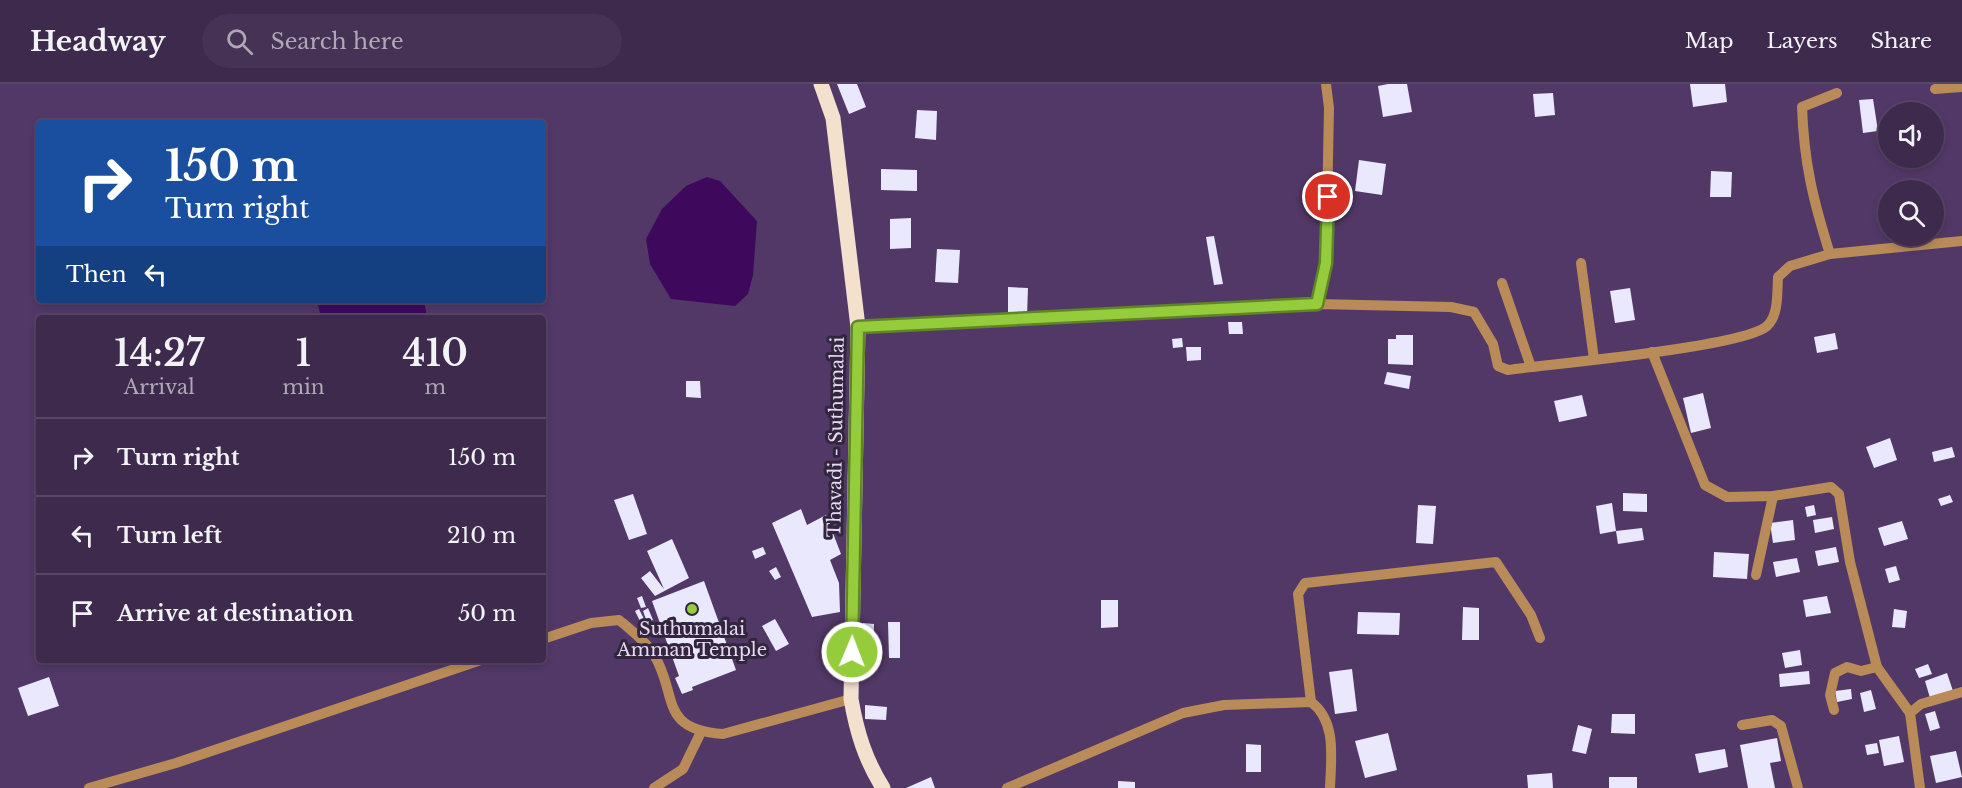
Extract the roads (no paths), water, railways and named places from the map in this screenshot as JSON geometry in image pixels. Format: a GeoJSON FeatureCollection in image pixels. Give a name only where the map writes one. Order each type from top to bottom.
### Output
{"type":"FeatureCollection","features":[{"type":"Feature","properties":{"kind":"main road","name":"Thavadi - Suthumalai"},"geometry":{"type":"LineString","coordinates":[[821,84],[833,118],[858,327],[851,699],[857,736],[883,788]]}},
{"type":"Feature","properties":{"kind":"street"},"geometry":{"type":"LineString","coordinates":[[1317,304],[1326,263],[1329,108],[1326,84]]}},
{"type":"Feature","properties":{"kind":"street"},"geometry":{"type":"LineString","coordinates":[[1935,89],[1962,87]]}},
{"type":"Feature","properties":{"kind":"street"},"geometry":{"type":"LineString","coordinates":[[1830,254],[1814,204],[1804,156],[1802,107],[1837,93]]}},
{"type":"Feature","properties":{"kind":"street"},"geometry":{"type":"LineString","coordinates":[[858,327],[1317,304],[1451,307],[1474,312],[1493,344],[1498,366],[1508,370],[1652,352],[1747,336],[1768,326],[1776,307],[1778,277],[1790,266],[1830,254],[1962,241]]}},
{"type":"Feature","properties":{"kind":"street"},"geometry":{"type":"LineString","coordinates":[[1581,263],[1594,359]]}},
{"type":"Feature","properties":{"kind":"street"},"geometry":{"type":"LineString","coordinates":[[1502,283],[1531,367]]}},
{"type":"Feature","properties":{"kind":"street"},"geometry":{"type":"LineString","coordinates":[[1652,352],[1705,485],[1727,497],[1773,496],[1832,487],[1839,494],[1850,562],[1877,667],[1910,713],[1920,788]]}},
{"type":"Feature","properties":{"kind":"street"},"geometry":{"type":"LineString","coordinates":[[1756,575],[1773,496]]}},
{"type":"Feature","properties":{"kind":"street"},"geometry":{"type":"LineString","coordinates":[[1311,702],[1298,594],[1305,583],[1496,562],[1531,615],[1540,638]]}},
{"type":"Feature","properties":{"kind":"street"},"geometry":{"type":"LineString","coordinates":[[546,638],[591,623],[619,620],[634,632],[654,654],[678,718],[701,732],[723,734],[851,699]]}},
{"type":"Feature","properties":{"kind":"street"},"geometry":{"type":"LineString","coordinates":[[89,788],[176,763],[472,663]]}},
{"type":"Feature","properties":{"kind":"street"},"geometry":{"type":"LineString","coordinates":[[1834,710],[1830,695],[1835,673],[1847,667],[1861,671],[1877,667]]}},
{"type":"Feature","properties":{"kind":"street"},"geometry":{"type":"LineString","coordinates":[[1910,713],[1921,704],[1962,692]]}},
{"type":"Feature","properties":{"kind":"street"},"geometry":{"type":"LineString","coordinates":[[1007,788],[1183,714],[1224,705],[1311,702],[1322,710],[1331,736],[1330,788]]}},
{"type":"Feature","properties":{"kind":"street"},"geometry":{"type":"LineString","coordinates":[[1742,725],[1772,720],[1781,726],[1798,788]]}},
{"type":"Feature","properties":{"kind":"street"},"geometry":{"type":"LineString","coordinates":[[654,788],[683,769],[701,732]]}},
{"type":"Feature","properties":{"kind":"place","name":"Suthumalai Amman Temple"},"geometry":{"type":"Point","coordinates":[692,609]}}]}
